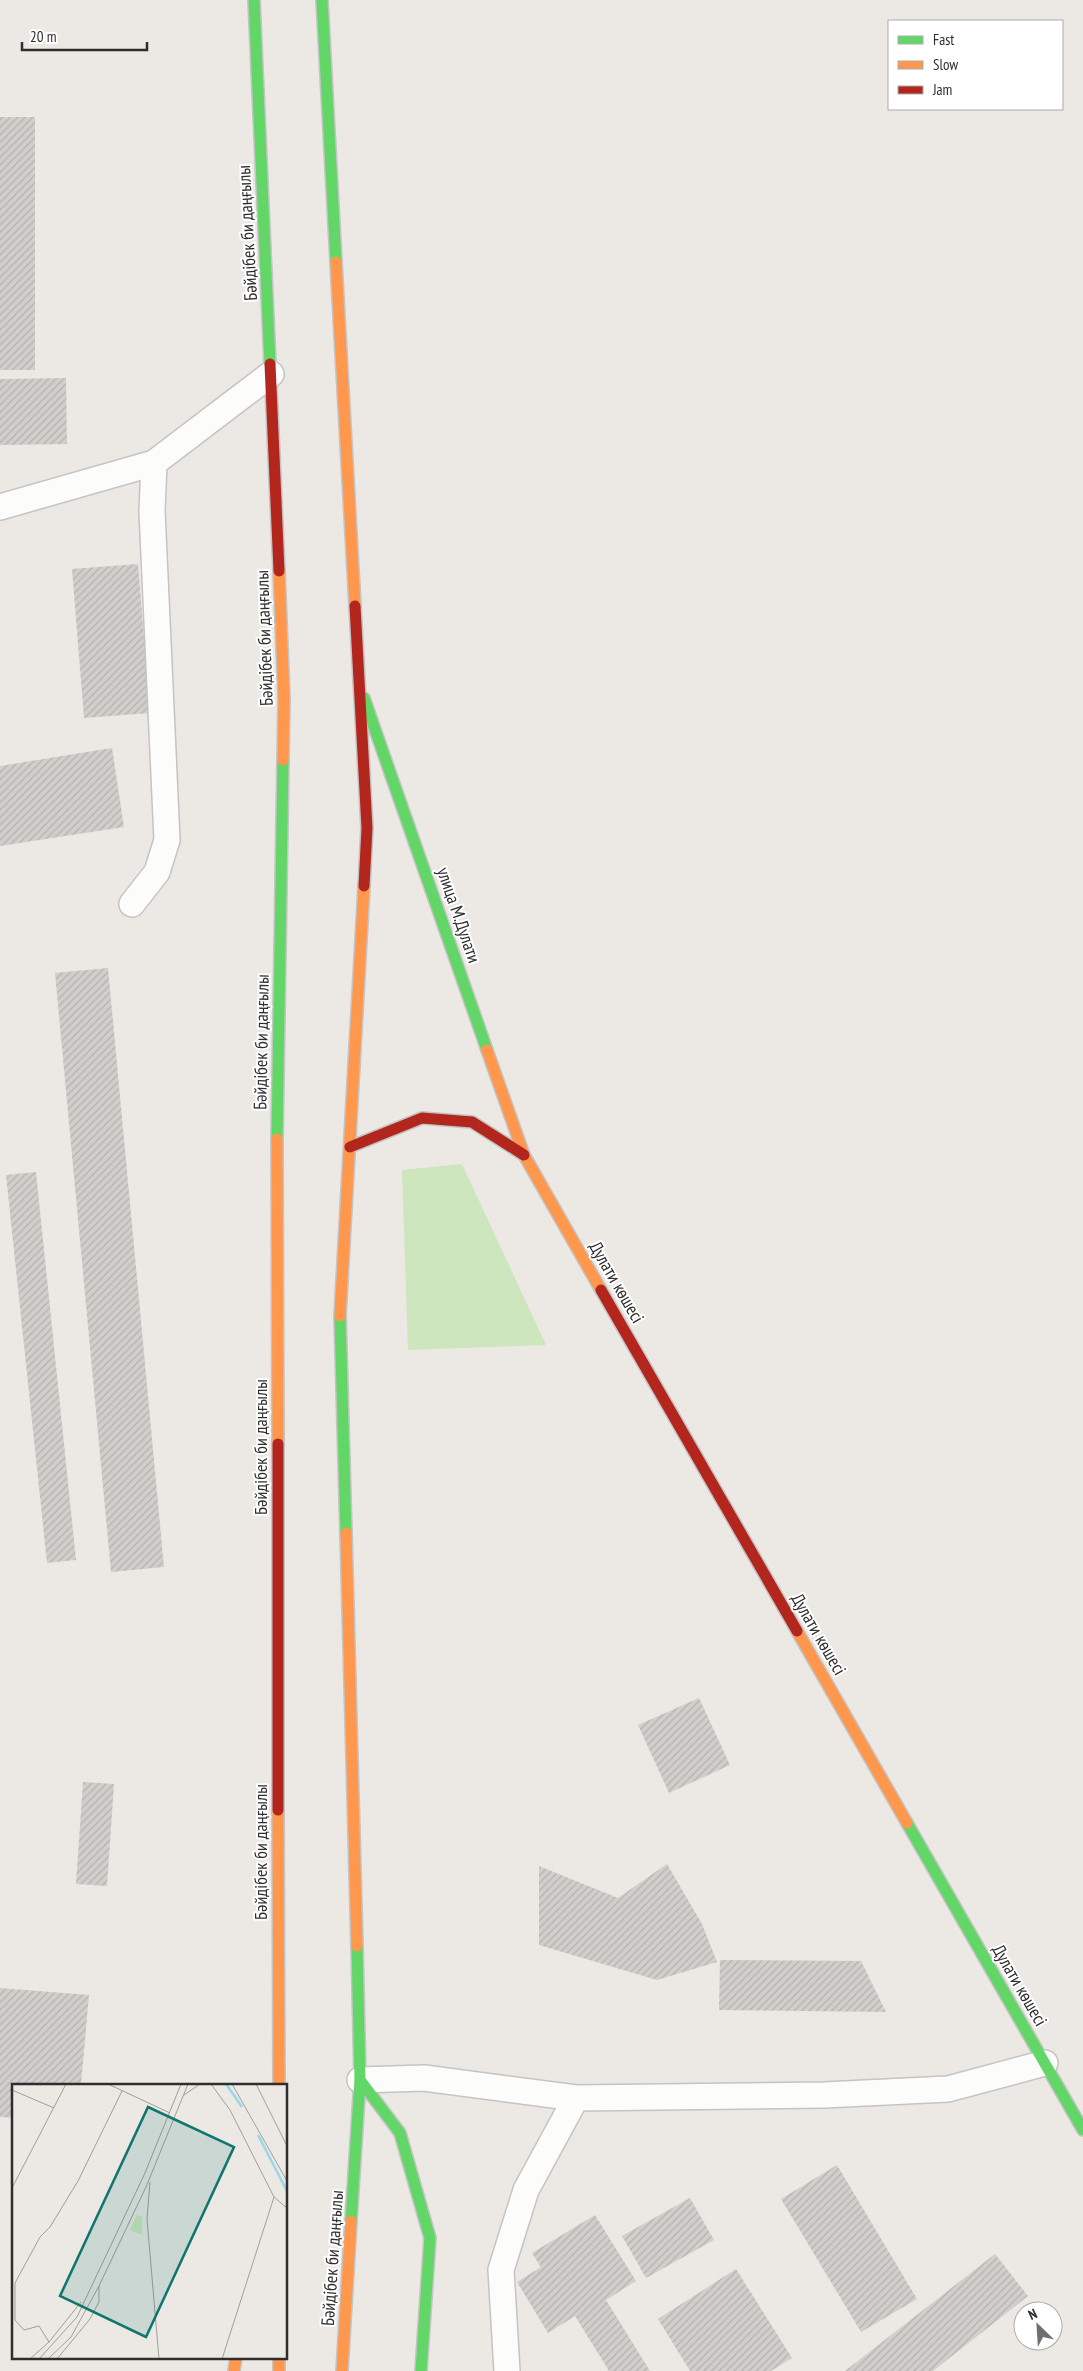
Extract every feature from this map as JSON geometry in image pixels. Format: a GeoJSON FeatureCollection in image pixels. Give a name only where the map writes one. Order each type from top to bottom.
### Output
{"type":"FeatureCollection","features":[{"type":"Feature","properties":{"kind":"main road","name":"Бәйдібек би даңғылы"},"geometry":{"type":"LineString","coordinates":[[254,0],[284,698],[277,1163],[279,2084]]}},
{"type":"Feature","properties":{"kind":"main road"},"geometry":{"type":"LineString","coordinates":[[322,0],[360,688]]}},
{"type":"Feature","properties":{"kind":"main road","name":"Бәйдібек би даңғылы"},"geometry":{"type":"LineString","coordinates":[[342,2371],[360,2080],[340,1313],[367,828],[360,688]]}},
{"type":"Feature","properties":{"kind":"main road","name":"улица М.Дулати"},"geometry":{"type":"LineString","coordinates":[[360,688],[524,1155]]}},
{"type":"Feature","properties":{"kind":"main road"},"geometry":{"type":"LineString","coordinates":[[350,1147],[422,1118],[472,1122],[524,1155]]}},
{"type":"Feature","properties":{"kind":"main road","name":"Дулати көшесі"},"geometry":{"type":"LineString","coordinates":[[524,1155],[1083,2130]]}},
{"type":"Feature","properties":{"kind":"main road"},"geometry":{"type":"LineString","coordinates":[[360,2080],[400,2133],[430,2238],[422,2371]]}},
{"type":"Feature","properties":{"kind":"main road"},"geometry":{"type":"LineString","coordinates":[[234,2371],[236,2358]]}},
{"type":"Feature","properties":{"kind":"main road"},"geometry":{"type":"LineString","coordinates":[[279,2358],[279,2371]]}},
{"type":"Feature","properties":{"kind":"lane"},"geometry":{"type":"LineString","coordinates":[[0,507],[154,463],[271,374]]}},
{"type":"Feature","properties":{"kind":"lane"},"geometry":{"type":"LineString","coordinates":[[132,904],[157,872],[167,840],[152,511],[154,463]]}},
{"type":"Feature","properties":{"kind":"lane"},"geometry":{"type":"LineString","coordinates":[[360,2080],[424,2078],[576,2098],[824,2095],[948,2089],[1044,2063]]}},
{"type":"Feature","properties":{"kind":"lane"},"geometry":{"type":"LineString","coordinates":[[507,2371],[501,2270],[526,2190],[576,2098]]}},
{"type":"Feature","properties":{"kind":"green space"},"geometry":{"type":"Polygon","coordinates":[[[462,1164],[546,1345],[408,1350],[402,1170],[462,1164]]]}},
{"type":"Feature","properties":{"kind":"building"},"geometry":{"type":"Polygon","coordinates":[[[0,117],[35,117],[35,370],[0,370],[0,117]]]}},
{"type":"Feature","properties":{"kind":"building"},"geometry":{"type":"Polygon","coordinates":[[[66,378],[67,444],[0,445],[0,379],[66,378]]]}},
{"type":"Feature","properties":{"kind":"building"},"geometry":{"type":"Polygon","coordinates":[[[138,564],[150,713],[84,718],[72,569],[138,564]]]}},
{"type":"Feature","properties":{"kind":"building"},"geometry":{"type":"Polygon","coordinates":[[[112,748],[124,827],[0,846],[0,766],[112,748]]]}},
{"type":"Feature","properties":{"kind":"building"},"geometry":{"type":"Polygon","coordinates":[[[108,968],[164,1567],[111,1572],[55,973],[108,968]]]}},
{"type":"Feature","properties":{"kind":"building"},"geometry":{"type":"Polygon","coordinates":[[[36,1172],[76,1560],[47,1563],[6,1175],[36,1172]]]}},
{"type":"Feature","properties":{"kind":"building"},"geometry":{"type":"Polygon","coordinates":[[[699,1698],[730,1765],[669,1793],[638,1725],[699,1698]]]}},
{"type":"Feature","properties":{"kind":"building"},"geometry":{"type":"Polygon","coordinates":[[[83,1782],[114,1784],[107,1886],[76,1884],[83,1782]]]}},
{"type":"Feature","properties":{"kind":"building"},"geometry":{"type":"Polygon","coordinates":[[[667,1864],[702,1924],[717,1962],[657,1980],[539,1945],[539,1866],[618,1898],[667,1864]]]}},
{"type":"Feature","properties":{"kind":"building"},"geometry":{"type":"Polygon","coordinates":[[[720,1960],[861,1961],[886,2012],[719,2010],[720,1960]]]}},
{"type":"Feature","properties":{"kind":"building"},"geometry":{"type":"Polygon","coordinates":[[[0,1988],[89,1995],[81,2084],[12,2084],[12,2118],[0,2117],[0,1988]]]}},
{"type":"Feature","properties":{"kind":"building"},"geometry":{"type":"Polygon","coordinates":[[[837,2165],[917,2299],[861,2332],[781,2199],[837,2165]]]}},
{"type":"Feature","properties":{"kind":"building"},"geometry":{"type":"Polygon","coordinates":[[[690,2198],[714,2240],[646,2278],[622,2236],[690,2198]]]}},
{"type":"Feature","properties":{"kind":"building"},"geometry":{"type":"Polygon","coordinates":[[[595,2215],[636,2281],[606,2300],[650,2371],[609,2371],[575,2316],[548,2333],[517,2282],[541,2267],[532,2253],[595,2215]]]}},
{"type":"Feature","properties":{"kind":"building"},"geometry":{"type":"Polygon","coordinates":[[[995,2254],[1028,2296],[1022,2301],[1013,2301],[1013,2308],[933,2371],[845,2371],[995,2254]]]}},
{"type":"Feature","properties":{"kind":"building"},"geometry":{"type":"Polygon","coordinates":[[[736,2269],[792,2358],[771,2371],[690,2371],[658,2319],[736,2269]]]}},
{"type":"Feature","properties":{"kind":"traffic: fast"},"geometry":{"type":"LineString","coordinates":[[254,0],[270,364]]}},
{"type":"Feature","properties":{"kind":"traffic: fast"},"geometry":{"type":"LineString","coordinates":[[322,0],[336,262]]}},
{"type":"Feature","properties":{"kind":"traffic: fast"},"geometry":{"type":"LineString","coordinates":[[364,698],[487,1050]]}},
{"type":"Feature","properties":{"kind":"traffic: fast"},"geometry":{"type":"LineString","coordinates":[[277,1139],[283,760]]}},
{"type":"Feature","properties":{"kind":"traffic: fast"},"geometry":{"type":"LineString","coordinates":[[340,1316],[346,1533]]}},
{"type":"Feature","properties":{"kind":"traffic: fast"},"geometry":{"type":"LineString","coordinates":[[907,1823],[1083,2130]]}},
{"type":"Feature","properties":{"kind":"traffic: fast"},"geometry":{"type":"LineString","coordinates":[[351,2221],[360,2080],[357,1946]]}},
{"type":"Feature","properties":{"kind":"traffic: fast"},"geometry":{"type":"LineString","coordinates":[[360,2080],[400,2133],[430,2238],[421,2371]]}},
{"type":"Feature","properties":{"kind":"traffic: slow"},"geometry":{"type":"LineString","coordinates":[[336,262],[355,606]]}},
{"type":"Feature","properties":{"kind":"traffic: slow"},"geometry":{"type":"LineString","coordinates":[[279,571],[284,698],[283,760]]}},
{"type":"Feature","properties":{"kind":"traffic: slow"},"geometry":{"type":"LineString","coordinates":[[340,1316],[364,886]]}},
{"type":"Feature","properties":{"kind":"traffic: slow"},"geometry":{"type":"LineString","coordinates":[[487,1050],[524,1155],[601,1290]]}},
{"type":"Feature","properties":{"kind":"traffic: slow"},"geometry":{"type":"LineString","coordinates":[[277,1139],[278,1444]]}},
{"type":"Feature","properties":{"kind":"traffic: slow"},"geometry":{"type":"LineString","coordinates":[[346,1533],[357,1946]]}},
{"type":"Feature","properties":{"kind":"traffic: slow"},"geometry":{"type":"LineString","coordinates":[[797,1631],[907,1823]]}},
{"type":"Feature","properties":{"kind":"traffic: slow"},"geometry":{"type":"LineString","coordinates":[[278,1810],[279,2084]]}},
{"type":"Feature","properties":{"kind":"traffic: slow"},"geometry":{"type":"LineString","coordinates":[[342,2371],[351,2221]]}},
{"type":"Feature","properties":{"kind":"traffic: slow"},"geometry":{"type":"LineString","coordinates":[[234,2371],[236,2358]]}},
{"type":"Feature","properties":{"kind":"traffic: slow"},"geometry":{"type":"LineString","coordinates":[[279,2358],[279,2371]]}},
{"type":"Feature","properties":{"kind":"traffic: jam"},"geometry":{"type":"LineString","coordinates":[[270,364],[279,571]]}},
{"type":"Feature","properties":{"kind":"traffic: jam"},"geometry":{"type":"LineString","coordinates":[[355,606],[367,828],[364,886]]}},
{"type":"Feature","properties":{"kind":"traffic: jam"},"geometry":{"type":"LineString","coordinates":[[350,1147],[422,1118],[472,1122],[524,1155]]}},
{"type":"Feature","properties":{"kind":"traffic: jam"},"geometry":{"type":"LineString","coordinates":[[601,1290],[797,1631]]}},
{"type":"Feature","properties":{"kind":"traffic: jam"},"geometry":{"type":"LineString","coordinates":[[278,1444],[278,1810]]}}]}
